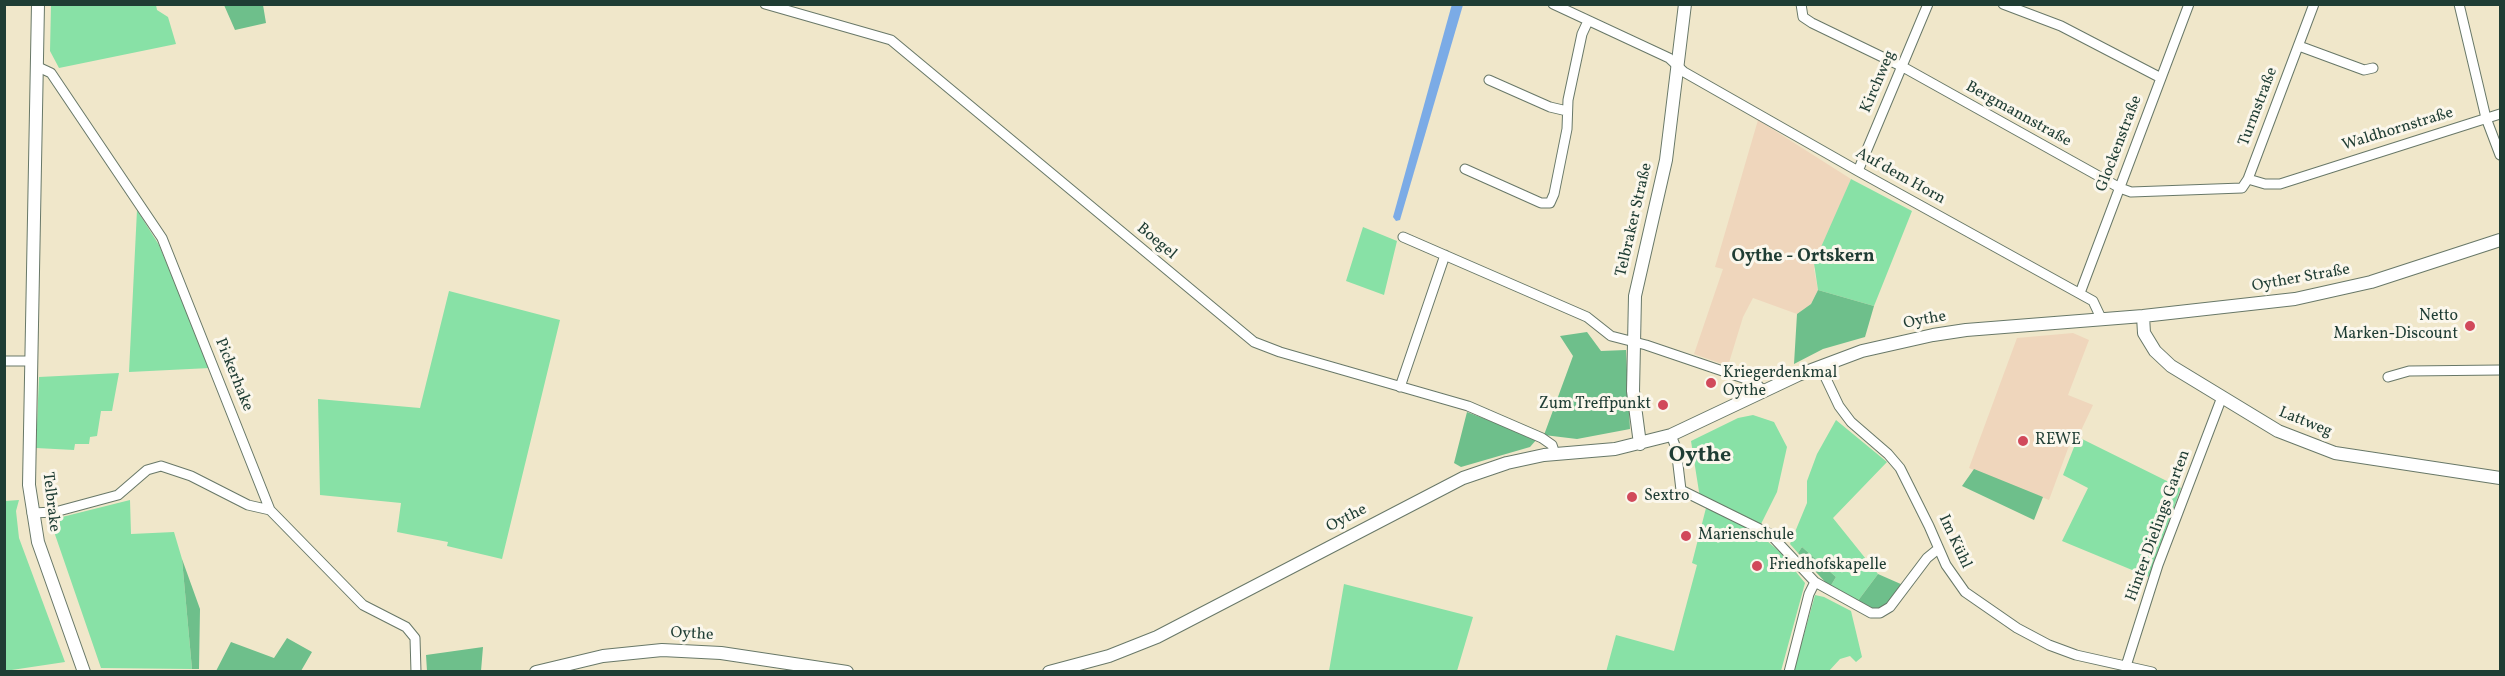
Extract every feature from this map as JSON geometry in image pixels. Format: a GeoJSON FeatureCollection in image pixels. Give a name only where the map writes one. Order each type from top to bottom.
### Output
{"type":"FeatureCollection","features":[{"type":"Feature","properties":{"kind":"main road","name":"Telbrake"},"geometry":{"type":"LineString","coordinates":[[38,4],[29,485],[38,542],[84,672]]}},
{"type":"Feature","properties":{"kind":"main road","name":"Telbraker Straße"},"geometry":{"type":"LineString","coordinates":[[1640,444],[1635,412],[1633,341],[1635,296],[1666,160],[1685,4]]}},
{"type":"Feature","properties":{"kind":"main road","name":"Oyther Straße"},"geometry":{"type":"LineString","coordinates":[[2101,318],[2248,305],[2341,289],[2371,282],[2500,240]]}},
{"type":"Feature","properties":{"kind":"main road","name":"Lattweg"},"geometry":{"type":"LineString","coordinates":[[2143,316],[2144,333],[2155,351],[2171,366],[2278,431],[2335,453],[2500,478]]}},
{"type":"Feature","properties":{"kind":"main road","name":"Oythe"},"geometry":{"type":"LineString","coordinates":[[1049,672],[1109,656],[1157,637],[1462,478],[1507,463],[1555,454],[1616,449],[1671,435],[1820,366],[1862,351],[1933,335],[2101,318]]}},
{"type":"Feature","properties":{"kind":"main road","name":"Oythe"},"geometry":{"type":"LineString","coordinates":[[536,672],[603,657],[662,650],[742,655],[847,672]]}},
{"type":"Feature","properties":{"kind":"street","name":"Boegel"},"geometry":{"type":"LineString","coordinates":[[765,4],[891,40],[1254,342],[1468,406],[1542,438],[1552,446],[1555,454]]}},
{"type":"Feature","properties":{"kind":"street","name":"Auf dem Horn"},"geometry":{"type":"LineString","coordinates":[[1553,4],[1669,58],[1684,72],[2080,293],[2093,301],[2101,318]]}},
{"type":"Feature","properties":{"kind":"street","name":"Bergmannstraße"},"geometry":{"type":"LineString","coordinates":[[1801,4],[1803,17],[1812,23],[1903,67],[2120,188]]}},
{"type":"Feature","properties":{"kind":"street","name":"Kirchweg"},"geometry":{"type":"LineString","coordinates":[[1858,171],[1928,4]]}},
{"type":"Feature","properties":{"kind":"street"},"geometry":{"type":"LineString","coordinates":[[2003,4],[2061,26],[2161,78]]}},
{"type":"Feature","properties":{"kind":"street","name":"Glockenstraße"},"geometry":{"type":"LineString","coordinates":[[2080,293],[2189,4]]}},
{"type":"Feature","properties":{"kind":"street","name":"Turmstraße"},"geometry":{"type":"LineString","coordinates":[[2248,179],[2314,4]]}},
{"type":"Feature","properties":{"kind":"street"},"geometry":{"type":"LineString","coordinates":[[2459,4],[2486,118],[2500,155]]}},
{"type":"Feature","properties":{"kind":"street"},"geometry":{"type":"LineString","coordinates":[[1465,169],[1541,203],[1550,203],[1554,194],[1567,129],[1567,111],[1582,34],[1588,21]]}},
{"type":"Feature","properties":{"kind":"street"},"geometry":{"type":"LineString","coordinates":[[2299,46],[2364,70],[2373,68]]}},
{"type":"Feature","properties":{"kind":"street","name":"Pickerhake"},"geometry":{"type":"LineString","coordinates":[[36,66],[51,74],[162,238],[270,510],[363,605],[406,627],[415,638],[416,672]]}},
{"type":"Feature","properties":{"kind":"street"},"geometry":{"type":"LineString","coordinates":[[1489,80],[1550,107],[1567,111]]}},
{"type":"Feature","properties":{"kind":"street","name":"Waldhornstraße"},"geometry":{"type":"LineString","coordinates":[[2248,179],[2265,184],[2280,184],[2500,114]]}},
{"type":"Feature","properties":{"kind":"street"},"geometry":{"type":"LineString","coordinates":[[2120,188],[2131,192],[2233,190],[2242,188],[2248,179]]}},
{"type":"Feature","properties":{"kind":"street"},"geometry":{"type":"LineString","coordinates":[[1403,237],[1579,313],[1611,336],[1633,341],[1755,382],[1764,392]]}},
{"type":"Feature","properties":{"kind":"street"},"geometry":{"type":"LineString","coordinates":[[1400,387],[1445,255]]}},
{"type":"Feature","properties":{"kind":"street"},"geometry":{"type":"LineString","coordinates":[[4,361],[31,361]]}},
{"type":"Feature","properties":{"kind":"street","name":"Im Kühl"},"geometry":{"type":"LineString","coordinates":[[1820,366],[1839,406],[1851,422],[1888,454],[1900,468],[1954,580],[1965,592],[2017,628],[2049,645],[2076,655],[2152,672]]}},
{"type":"Feature","properties":{"kind":"street"},"geometry":{"type":"LineString","coordinates":[[2388,377],[2409,371],[2500,370]]}},
{"type":"Feature","properties":{"kind":"street","name":"Hinter Dielings Garten"},"geometry":{"type":"LineString","coordinates":[[2131,668],[2158,565],[2222,397]]}},
{"type":"Feature","properties":{"kind":"street"},"geometry":{"type":"LineString","coordinates":[[1671,435],[1676,448],[1682,490],[1770,534],[1815,582],[1871,613],[1880,614],[1890,608],[1927,558],[1938,549]]}},
{"type":"Feature","properties":{"kind":"street"},"geometry":{"type":"LineString","coordinates":[[32,513],[55,512],[118,495],[147,470],[161,466],[191,476],[249,505],[270,510]]}},
{"type":"Feature","properties":{"kind":"street"},"geometry":{"type":"LineString","coordinates":[[1789,672],[1809,594],[1815,582]]}},
{"type":"Feature","properties":{"kind":"shaded area"},"geometry":{"type":"Polygon","coordinates":[[[1758,120],[1851,179],[1814,269],[1818,290],[1811,304],[1797,314],[1753,298],[1743,317],[1728,366],[1694,354],[1723,269],[1715,267],[1758,120]]]}},
{"type":"Feature","properties":{"kind":"shaded area"},"geometry":{"type":"Polygon","coordinates":[[[2073,333],[2089,340],[2068,395],[2093,405],[2078,437],[2073,435],[2049,500],[1969,468],[2017,338],[2073,333]]]}},
{"type":"Feature","properties":{"kind":"green space"},"geometry":{"type":"Polygon","coordinates":[[[51,5],[156,5],[157,10],[168,17],[176,44],[59,68],[50,51],[51,5]]]}},
{"type":"Feature","properties":{"kind":"green space"},"geometry":{"type":"Polygon","coordinates":[[[224,5],[263,5],[266,23],[235,30],[224,5]]]}},
{"type":"Feature","properties":{"kind":"green space"},"geometry":{"type":"Polygon","coordinates":[[[1851,179],[1912,211],[1874,306],[1818,290],[1814,263],[1851,179]]]}},
{"type":"Feature","properties":{"kind":"green space"},"geometry":{"type":"Polygon","coordinates":[[[137,210],[159,245],[210,368],[129,372],[137,210]]]}},
{"type":"Feature","properties":{"kind":"green space"},"geometry":{"type":"Polygon","coordinates":[[[1363,227],[1397,241],[1384,295],[1346,281],[1363,227]]]}},
{"type":"Feature","properties":{"kind":"green space"},"geometry":{"type":"Polygon","coordinates":[[[1818,290],[1874,306],[1865,337],[1823,349],[1794,364],[1797,314],[1811,304],[1818,290]]]}},
{"type":"Feature","properties":{"kind":"green space"},"geometry":{"type":"Polygon","coordinates":[[[449,291],[560,320],[502,559],[447,546],[448,542],[397,532],[401,503],[320,495],[318,399],[420,408],[449,291]]]}},
{"type":"Feature","properties":{"kind":"green space"},"geometry":{"type":"Polygon","coordinates":[[[1587,332],[1601,351],[1626,350],[1630,429],[1577,439],[1544,435],[1573,356],[1560,336],[1587,332]]]}},
{"type":"Feature","properties":{"kind":"green space"},"geometry":{"type":"Polygon","coordinates":[[[119,373],[112,411],[101,411],[97,436],[90,437],[89,444],[75,444],[74,450],[36,448],[39,377],[119,373]]]}},
{"type":"Feature","properties":{"kind":"green space"},"geometry":{"type":"Polygon","coordinates":[[[1467,412],[1537,439],[1530,447],[1461,467],[1454,463],[1467,412]]]}},
{"type":"Feature","properties":{"kind":"green space"},"geometry":{"type":"Polygon","coordinates":[[[1753,415],[1774,422],[1787,447],[1777,492],[1761,524],[1700,498],[1691,441],[1738,418],[1753,415]]]}},
{"type":"Feature","properties":{"kind":"green space"},"geometry":{"type":"Polygon","coordinates":[[[1836,420],[1887,462],[1833,518],[1878,574],[1857,602],[1830,587],[1836,577],[1802,547],[1798,553],[1790,544],[1807,503],[1807,481],[1817,454],[1836,420]]]}},
{"type":"Feature","properties":{"kind":"green space"},"geometry":{"type":"Polygon","coordinates":[[[2078,437],[2181,488],[2149,577],[2062,541],[2088,488],[2063,475],[2078,437]]]}},
{"type":"Feature","properties":{"kind":"green space"},"geometry":{"type":"Polygon","coordinates":[[[1974,469],[2043,497],[2034,520],[1962,486],[1974,469]]]}},
{"type":"Feature","properties":{"kind":"green space"},"geometry":{"type":"Polygon","coordinates":[[[19,500],[16,511],[19,538],[65,662],[5,671],[5,501],[19,500]]]}},
{"type":"Feature","properties":{"kind":"green space"},"geometry":{"type":"Polygon","coordinates":[[[130,500],[131,534],[174,532],[182,559],[192,669],[101,668],[50,520],[130,500]]]}},
{"type":"Feature","properties":{"kind":"green space"},"geometry":{"type":"Polygon","coordinates":[[[1706,508],[1753,529],[1780,552],[1805,583],[1781,671],[1606,672],[1616,635],[1674,651],[1697,565],[1692,563],[1706,508]]]}},
{"type":"Feature","properties":{"kind":"green space"},"geometry":{"type":"Polygon","coordinates":[[[1802,547],[1836,577],[1830,587],[1798,553],[1802,547]]]}},
{"type":"Feature","properties":{"kind":"green space"},"geometry":{"type":"Polygon","coordinates":[[[182,559],[200,609],[199,669],[192,669],[182,559]]]}},
{"type":"Feature","properties":{"kind":"green space"},"geometry":{"type":"Polygon","coordinates":[[[1878,574],[1903,585],[1891,602],[1881,609],[1869,608],[1857,602],[1878,574]]]}},
{"type":"Feature","properties":{"kind":"green space"},"geometry":{"type":"Polygon","coordinates":[[[1344,584],[1473,617],[1457,671],[1329,671],[1344,584]]]}},
{"type":"Feature","properties":{"kind":"green space"},"geometry":{"type":"Polygon","coordinates":[[[1815,595],[1824,597],[1851,611],[1862,657],[1856,662],[1850,656],[1840,659],[1829,671],[1794,670],[1815,595]]]}},
{"type":"Feature","properties":{"kind":"green space"},"geometry":{"type":"Polygon","coordinates":[[[287,638],[312,652],[301,671],[216,671],[231,642],[274,658],[287,638]]]}},
{"type":"Feature","properties":{"kind":"green space"},"geometry":{"type":"Polygon","coordinates":[[[483,647],[481,671],[427,671],[426,655],[483,647]]]}},
{"type":"Feature","properties":{"kind":"water"},"geometry":{"type":"Polygon","coordinates":[[[1452,4],[1463,5],[1400,220],[1396,221],[1393,217],[1452,4]]]}},
{"type":"Feature","properties":{"kind":"place","name":"Netto Marken-Discount"},"geometry":{"type":"Point","coordinates":[2470,326]}},
{"type":"Feature","properties":{"kind":"place","name":"Kriegerdenkmal Oythe"},"geometry":{"type":"Point","coordinates":[1711,383]}},
{"type":"Feature","properties":{"kind":"place","name":"Zum Treffpunkt"},"geometry":{"type":"Point","coordinates":[1663,405]}},
{"type":"Feature","properties":{"kind":"place","name":"REWE"},"geometry":{"type":"Point","coordinates":[2023,441]}},
{"type":"Feature","properties":{"kind":"place","name":"Sextro"},"geometry":{"type":"Point","coordinates":[1632,497]}},
{"type":"Feature","properties":{"kind":"place","name":"Marienschule"},"geometry":{"type":"Point","coordinates":[1686,536]}},
{"type":"Feature","properties":{"kind":"place","name":"Friedhofskapelle"},"geometry":{"type":"Point","coordinates":[1757,566]}},
{"type":"Feature","properties":{"kind":"district","name":"Oythe - Ortskern"},"geometry":{"type":"Point","coordinates":[1803,258]}},
{"type":"Feature","properties":{"kind":"district","name":"Oythe"},"geometry":{"type":"Point","coordinates":[1700,457]}}]}
